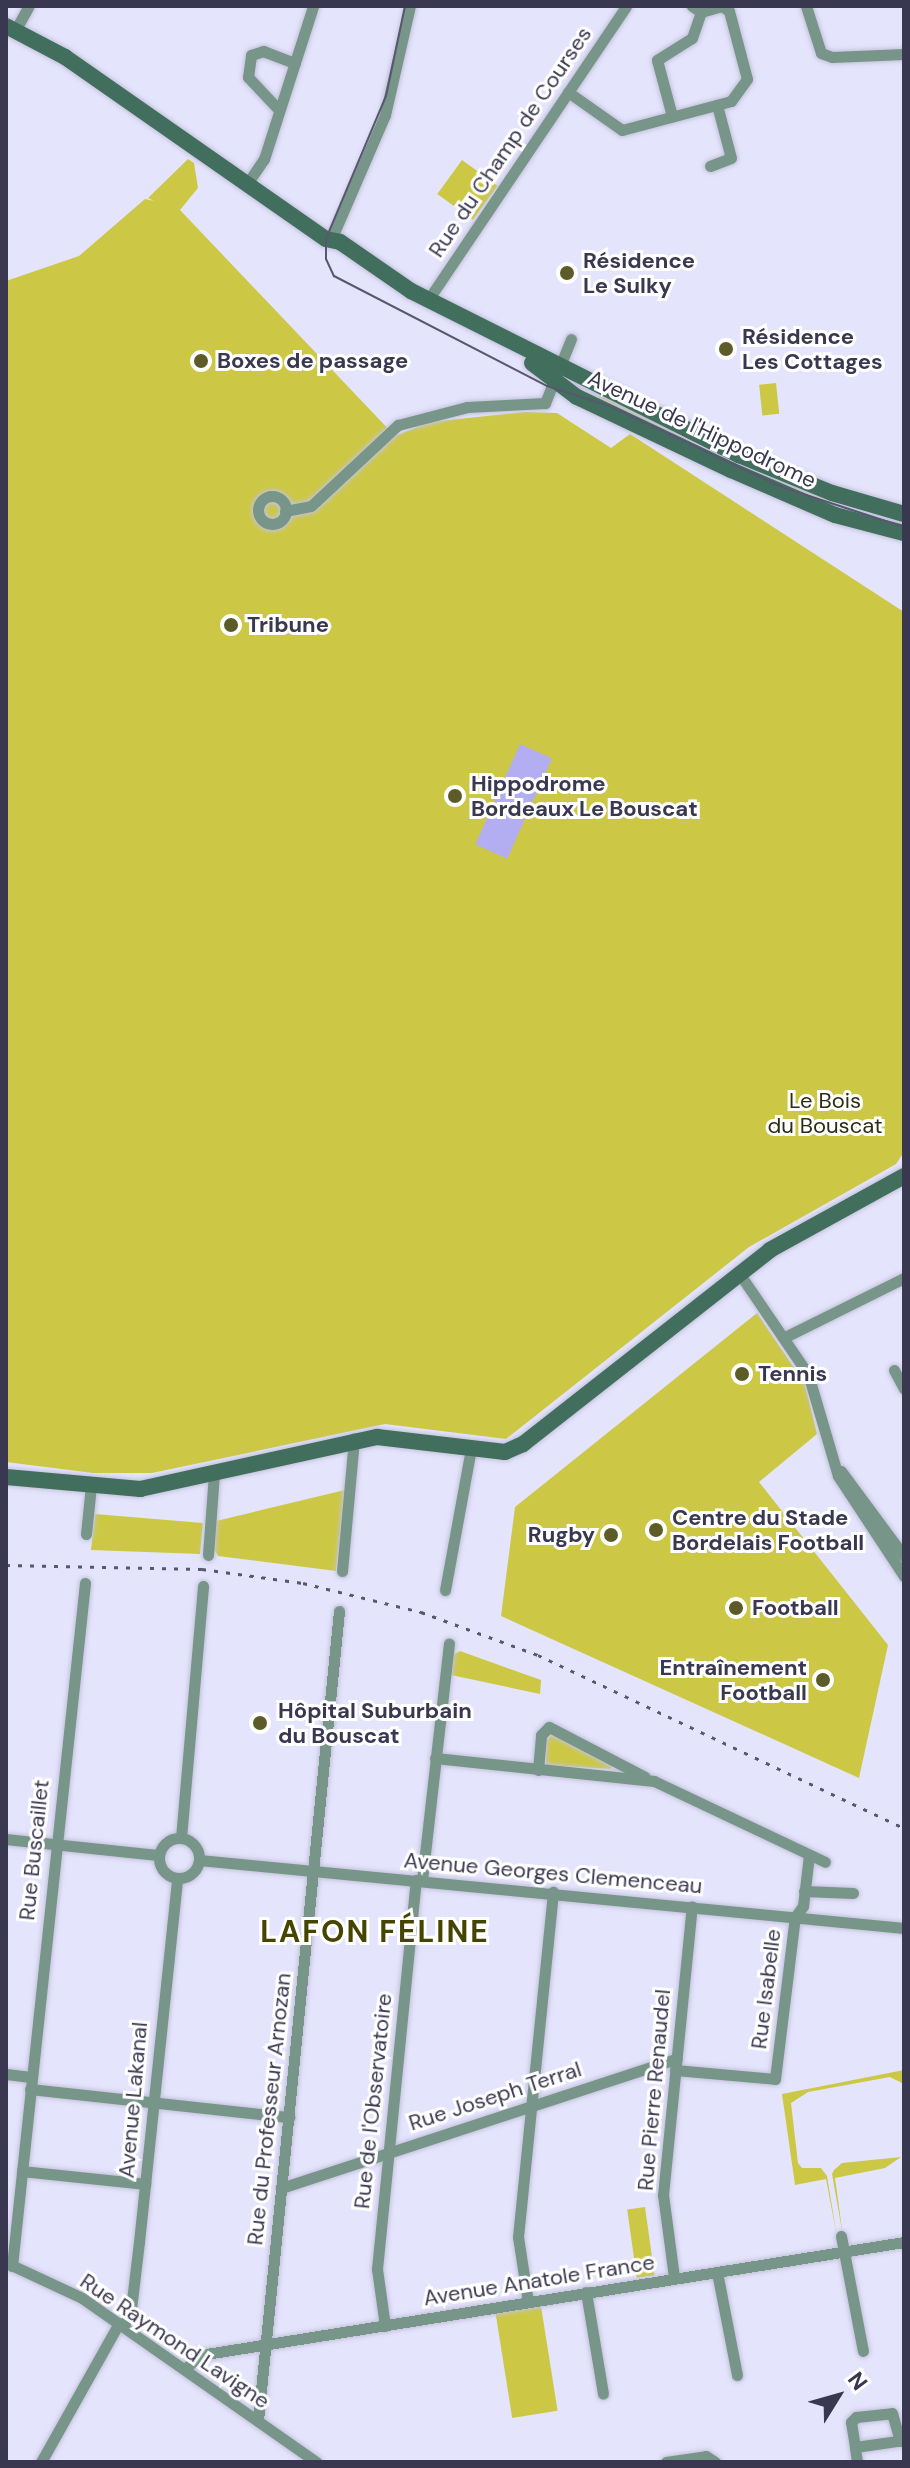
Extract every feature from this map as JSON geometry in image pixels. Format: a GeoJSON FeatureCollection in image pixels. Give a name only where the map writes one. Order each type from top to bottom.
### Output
{"type":"FeatureCollection","features":[{"type":"Feature","properties":{"kind":"street"},"geometry":{"type":"LineString","coordinates":[[247,184],[264,159],[313,6]]}},
{"type":"Feature","properties":{"kind":"street"},"geometry":{"type":"LineString","coordinates":[[330,242],[385,115],[410,6]]}},
{"type":"Feature","properties":{"kind":"street","name":"Rue du Champ de Courses"},"geometry":{"type":"LineString","coordinates":[[431,306],[626,6]]}},
{"type":"Feature","properties":{"kind":"street"},"geometry":{"type":"LineString","coordinates":[[568,92],[614,129],[672,116],[731,101],[747,79],[729,11],[722,6],[696,9],[692,38],[657,60],[672,116]]}},
{"type":"Feature","properties":{"kind":"street"},"geometry":{"type":"LineString","coordinates":[[806,6],[821,53],[832,57],[904,54]]}},
{"type":"Feature","properties":{"kind":"street"},"geometry":{"type":"LineString","coordinates":[[11,28],[23,7]]}},
{"type":"Feature","properties":{"kind":"street","name":"Avenue de l'Hippodrome"},"geometry":{"type":"LineString","coordinates":[[11,28],[116,91],[395,291],[431,306],[559,374],[739,455],[848,498],[904,514]]}},
{"type":"Feature","properties":{"kind":"street"},"geometry":{"type":"LineString","coordinates":[[279,110],[250,82],[249,63],[259,51],[295,63]]}},
{"type":"Feature","properties":{"kind":"street"},"geometry":{"type":"LineString","coordinates":[[710,166],[731,158],[717,105]]}},
{"type":"Feature","properties":{"kind":"street","name":"Avenue de l'Hippodrome"},"geometry":{"type":"LineString","coordinates":[[330,242],[340,242],[431,306]]}},
{"type":"Feature","properties":{"kind":"street"},"geometry":{"type":"LineString","coordinates":[[285,511],[311,506],[398,425],[492,405],[543,404],[559,374],[571,339]]}},
{"type":"Feature","properties":{"kind":"street","name":"Avenue de l'Hippodrome"},"geometry":{"type":"LineString","coordinates":[[559,374],[577,397],[718,464],[844,517],[904,533]]}},
{"type":"Feature","properties":{"kind":"street"},"geometry":{"type":"LineString","coordinates":[[844,517],[848,498]]}},
{"type":"Feature","properties":{"kind":"street"},"geometry":{"type":"LineString","coordinates":[[6,1477],[140,1489],[354,1439],[377,1437],[505,1452],[523,1444],[739,1273],[904,1176]]}},
{"type":"Feature","properties":{"kind":"street"},"geometry":{"type":"LineString","coordinates":[[739,1273],[785,1337],[816,1391],[831,1453],[903,1575]]}},
{"type":"Feature","properties":{"kind":"street"},"geometry":{"type":"LineString","coordinates":[[785,1337],[904,1278]]}},
{"type":"Feature","properties":{"kind":"street"},"geometry":{"type":"LineString","coordinates":[[894,1370],[904,1389]]}},
{"type":"Feature","properties":{"kind":"street"},"geometry":{"type":"LineString","coordinates":[[342,1571],[354,1439]]}},
{"type":"Feature","properties":{"kind":"street"},"geometry":{"type":"LineString","coordinates":[[445,1590],[471,1448]]}},
{"type":"Feature","properties":{"kind":"street"},"geometry":{"type":"LineString","coordinates":[[208,1555],[214,1473]]}},
{"type":"Feature","properties":{"kind":"street"},"geometry":{"type":"LineString","coordinates":[[86,1534],[91,1486]]}},
{"type":"Feature","properties":{"kind":"street"},"geometry":{"type":"LineString","coordinates":[[864,1512],[904,1556]]}},
{"type":"Feature","properties":{"kind":"street","name":"Rue Buscaillet"},"geometry":{"type":"LineString","coordinates":[[9,2264],[22,2171],[85,1583]]}},
{"type":"Feature","properties":{"kind":"street"},"geometry":{"type":"LineString","coordinates":[[181,1838],[203,1586]]}},
{"type":"Feature","properties":{"kind":"street","name":"Rue du Professeur Arnozan"},"geometry":{"type":"LineString","coordinates":[[258,2420],[339,1611]]}},
{"type":"Feature","properties":{"kind":"street","name":"Rue de l'Observatoire"},"geometry":{"type":"LineString","coordinates":[[385,2326],[377,2269],[386,2154],[449,1644]]}},
{"type":"Feature","properties":{"kind":"street"},"geometry":{"type":"LineString","coordinates":[[538,1770],[541,1735],[549,1727],[825,1862]]}},
{"type":"Feature","properties":{"kind":"street"},"geometry":{"type":"LineString","coordinates":[[435,1758],[654,1781]]}},
{"type":"Feature","properties":{"kind":"street"},"geometry":{"type":"LineString","coordinates":[[181,1838],[194,1846],[199,1860],[193,1871],[177,1878],[163,1870],[159,1855],[166,1842],[181,1838]]}},
{"type":"Feature","properties":{"kind":"street"},"geometry":{"type":"LineString","coordinates":[[6,1839],[159,1855]]}},
{"type":"Feature","properties":{"kind":"street","name":"Rue Isabelle"},"geometry":{"type":"LineString","coordinates":[[676,2064],[775,2079],[795,1917],[804,1891],[809,1855]]}},
{"type":"Feature","properties":{"kind":"street","name":"Avenue Georges Clemenceau"},"geometry":{"type":"LineString","coordinates":[[199,1860],[904,1928]]}},
{"type":"Feature","properties":{"kind":"street","name":"Avenue Lakanal"},"geometry":{"type":"LineString","coordinates":[[41,2462],[131,2309],[177,1878]]}},
{"type":"Feature","properties":{"kind":"street"},"geometry":{"type":"LineString","coordinates":[[804,1891],[853,1893]]}},
{"type":"Feature","properties":{"kind":"street"},"geometry":{"type":"LineString","coordinates":[[528,2302],[518,2237],[553,1892]]}},
{"type":"Feature","properties":{"kind":"street","name":"Rue Pierre Renaudel"},"geometry":{"type":"LineString","coordinates":[[674,2277],[663,2195],[692,1906]]}},
{"type":"Feature","properties":{"kind":"street","name":"Rue Joseph Terral"},"geometry":{"type":"LineString","coordinates":[[281,2188],[531,2105],[676,2064]]}},
{"type":"Feature","properties":{"kind":"street"},"geometry":{"type":"LineString","coordinates":[[6,2074],[30,2083],[153,2102],[289,2117]]}},
{"type":"Feature","properties":{"kind":"street"},"geometry":{"type":"LineString","coordinates":[[22,2171],[145,2184]]}},
{"type":"Feature","properties":{"kind":"street"},"geometry":{"type":"LineString","coordinates":[[841,2236],[847,2251],[863,2351]]}},
{"type":"Feature","properties":{"kind":"street","name":"Avenue Anatole France"},"geometry":{"type":"LineString","coordinates":[[186,2368],[200,2355],[904,2242]]}},
{"type":"Feature","properties":{"kind":"street","name":"Rue Raymond Lavigne"},"geometry":{"type":"LineString","coordinates":[[9,2264],[121,2324],[316,2462]]}},
{"type":"Feature","properties":{"kind":"street"},"geometry":{"type":"LineString","coordinates":[[717,2272],[737,2375]]}},
{"type":"Feature","properties":{"kind":"street"},"geometry":{"type":"LineString","coordinates":[[586,2292],[603,2394]]}},
{"type":"Feature","properties":{"kind":"street"},"geometry":{"type":"LineString","coordinates":[[855,2447],[902,2440],[892,2413],[856,2417],[851,2422],[857,2462]]}},
{"type":"Feature","properties":{"kind":"street"},"geometry":{"type":"LineString","coordinates":[[666,2462],[706,2456],[715,2462]]}},
{"type":"Feature","properties":{"kind":"green space","name":"Hippodrome Bordeaux Le Bouscat"},"geometry":{"type":"Polygon","coordinates":[[[188,159],[194,163],[198,188],[180,210],[395,436],[430,422],[525,412],[557,413],[611,448],[630,434],[904,612],[904,1152],[896,1164],[749,1247],[506,1439],[385,1424],[152,1473],[93,1473],[6,1462],[6,281],[79,256],[145,199],[154,201],[148,198],[188,159]]]}},
{"type":"Feature","properties":{"kind":"green space"},"geometry":{"type":"Polygon","coordinates":[[[462,160],[498,186],[473,220],[437,194],[462,160]]]}},
{"type":"Feature","properties":{"kind":"green space"},"geometry":{"type":"Polygon","coordinates":[[[776,383],[779,414],[762,416],[759,385],[776,383]]]}},
{"type":"Feature","properties":{"kind":"green space"},"geometry":{"type":"Polygon","coordinates":[[[600,395],[827,496],[824,504],[596,403],[600,395]]]}},
{"type":"Feature","properties":{"kind":"green space","name":"Centre du Stade Bordelais Football"},"geometry":{"type":"Polygon","coordinates":[[[757,1313],[805,1384],[817,1434],[759,1482],[888,1645],[859,1778],[501,1616],[515,1507],[757,1313]]]}},
{"type":"Feature","properties":{"kind":"green space"},"geometry":{"type":"Polygon","coordinates":[[[345,1490],[336,1571],[218,1556],[214,1549],[216,1521],[345,1490]]]}},
{"type":"Feature","properties":{"kind":"green space"},"geometry":{"type":"Polygon","coordinates":[[[95,1514],[203,1523],[200,1554],[91,1550],[95,1514]]]}},
{"type":"Feature","properties":{"kind":"green space"},"geometry":{"type":"Polygon","coordinates":[[[460,1651],[541,1680],[540,1694],[451,1675],[453,1655],[460,1651]]]}},
{"type":"Feature","properties":{"kind":"green space"},"geometry":{"type":"Polygon","coordinates":[[[553,1734],[612,1765],[611,1769],[546,1765],[545,1741],[553,1734]]]}},
{"type":"Feature","properties":{"kind":"green space"},"geometry":{"type":"Polygon","coordinates":[[[904,2070],[904,2084],[890,2077],[808,2092],[791,2103],[798,2163],[802,2168],[821,2168],[827,2176],[837,2237],[826,2179],[795,2185],[782,2094],[904,2070]]]}},
{"type":"Feature","properties":{"kind":"green space"},"geometry":{"type":"Polygon","coordinates":[[[901,2157],[885,2168],[835,2178],[843,2236],[832,2174],[834,2170],[842,2163],[901,2157]]]}},
{"type":"Feature","properties":{"kind":"green space"},"geometry":{"type":"Polygon","coordinates":[[[645,2207],[655,2275],[637,2278],[627,2210],[645,2207]]]}},
{"type":"Feature","properties":{"kind":"green space"},"geometry":{"type":"Polygon","coordinates":[[[541,2306],[558,2411],[512,2418],[496,2313],[541,2306]]]}},
{"type":"Feature","properties":{"kind":"shaded area"},"geometry":{"type":"Polygon","coordinates":[[[520,744],[552,758],[507,859],[475,844],[520,744]]]}},
{"type":"Feature","properties":{"kind":"tram line"},"geometry":{"type":"LineString","coordinates":[[405,6],[386,96],[326,239],[326,259],[334,276],[547,386],[612,407],[782,487],[904,527]]}},
{"type":"Feature","properties":{"kind":"railway"},"geometry":{"type":"LineString","coordinates":[[6,1565],[202,1569],[303,1583],[421,1612],[538,1655],[904,1828]]}},
{"type":"Feature","properties":{"kind":"place","name":"Résidence Le Sulky"},"geometry":{"type":"Point","coordinates":[567,273]}},
{"type":"Feature","properties":{"kind":"place","name":"Résidence Les Cottages"},"geometry":{"type":"Point","coordinates":[726,349]}},
{"type":"Feature","properties":{"kind":"place","name":"Boxes de passage"},"geometry":{"type":"Point","coordinates":[201,361]}},
{"type":"Feature","properties":{"kind":"place","name":"Tribune"},"geometry":{"type":"Point","coordinates":[231,625]}},
{"type":"Feature","properties":{"kind":"place","name":"Hippodrome Bordeaux Le Bouscat"},"geometry":{"type":"Point","coordinates":[455,796]}},
{"type":"Feature","properties":{"kind":"place","name":"Tennis"},"geometry":{"type":"Point","coordinates":[742,1374]}},
{"type":"Feature","properties":{"kind":"place","name":"Centre du Stade Bordelais Football"},"geometry":{"type":"Point","coordinates":[656,1530]}},
{"type":"Feature","properties":{"kind":"place","name":"Rugby"},"geometry":{"type":"Point","coordinates":[611,1535]}},
{"type":"Feature","properties":{"kind":"place","name":"Football"},"geometry":{"type":"Point","coordinates":[736,1608]}},
{"type":"Feature","properties":{"kind":"place","name":"Entraînement Football"},"geometry":{"type":"Point","coordinates":[823,1680]}},
{"type":"Feature","properties":{"kind":"place","name":"Hôpital Suburbain du Bouscat"},"geometry":{"type":"Point","coordinates":[260,1723]}},
{"type":"Feature","properties":{"kind":"district","name":"LAFON FÉLINE"},"geometry":{"type":"Point","coordinates":[375,1932]}},
{"type":"Feature","properties":{"kind":"park label","name":"Le Bois du Bouscat"},"geometry":{"type":"Point","coordinates":[825,1112]}}]}
